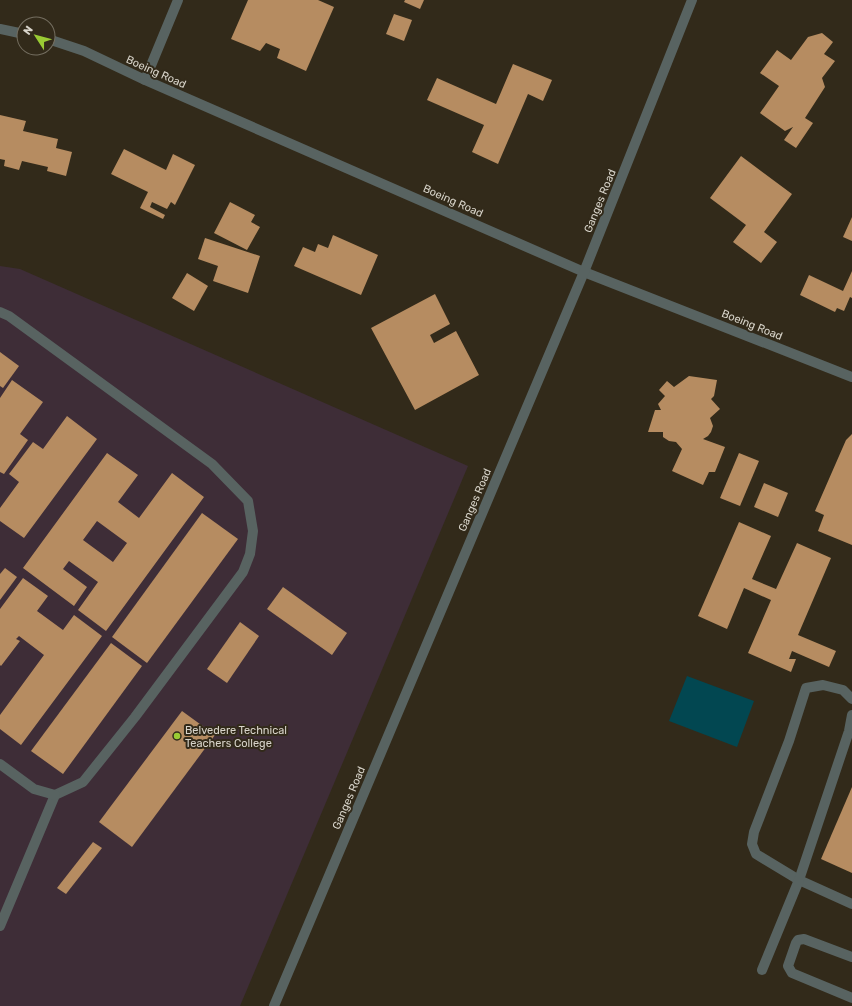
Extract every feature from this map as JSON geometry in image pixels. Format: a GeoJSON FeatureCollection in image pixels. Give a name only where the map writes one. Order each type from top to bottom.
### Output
{"type":"FeatureCollection","features":[{"type":"Feature","properties":{"kind":"street"},"geometry":{"type":"LineString","coordinates":[[145,80],[178,0]]}},
{"type":"Feature","properties":{"kind":"street","name":"Ganges Road"},"geometry":{"type":"LineString","coordinates":[[274,1006],[584,272],[692,0]]}},
{"type":"Feature","properties":{"kind":"street"},"geometry":{"type":"LineString","coordinates":[[0,29],[16,32]]}},
{"type":"Feature","properties":{"kind":"street","name":"Boeing Road"},"geometry":{"type":"LineString","coordinates":[[56,42],[84,51],[145,80],[584,272],[852,377]]}},
{"type":"Feature","properties":{"kind":"street"},"geometry":{"type":"LineString","coordinates":[[0,312],[9,316],[72,364],[212,464],[248,501],[253,531],[250,554],[243,572],[135,717],[83,782],[55,795],[34,789],[0,764]]}},
{"type":"Feature","properties":{"kind":"street"},"geometry":{"type":"LineString","coordinates":[[852,699],[843,690],[823,685],[806,688],[789,741],[754,832],[752,844],[756,854],[799,880],[852,904]]}},
{"type":"Feature","properties":{"kind":"street"},"geometry":{"type":"LineString","coordinates":[[762,970],[799,880],[849,731],[852,715]]}},
{"type":"Feature","properties":{"kind":"street"},"geometry":{"type":"LineString","coordinates":[[0,926],[55,795]]}},
{"type":"Feature","properties":{"kind":"street"},"geometry":{"type":"LineString","coordinates":[[852,957],[804,939],[798,940],[796,943],[788,966],[792,973],[852,998]]}},
{"type":"Feature","properties":{"kind":"shaded area","name":"Belvedere Technical Teachers College"},"geometry":{"type":"Polygon","coordinates":[[[0,266],[20,269],[468,466],[240,1006],[0,1006],[0,266]]]}},
{"type":"Feature","properties":{"kind":"water"},"geometry":{"type":"Polygon","coordinates":[[[687,676],[754,701],[737,747],[669,721],[687,676]]]}},
{"type":"Feature","properties":{"kind":"building"},"geometry":{"type":"Polygon","coordinates":[[[248,0],[318,0],[334,7],[306,71],[277,58],[280,49],[266,43],[260,51],[231,39],[248,0]]]}},
{"type":"Feature","properties":{"kind":"building"},"geometry":{"type":"Polygon","coordinates":[[[405,0],[424,0],[420,9],[404,2],[405,0]]]}},
{"type":"Feature","properties":{"kind":"building"},"geometry":{"type":"Polygon","coordinates":[[[394,14],[412,20],[404,41],[386,34],[394,14]]]}},
{"type":"Feature","properties":{"kind":"building"},"geometry":{"type":"Polygon","coordinates":[[[822,33],[833,42],[824,54],[835,61],[822,78],[825,87],[805,118],[813,123],[796,148],[784,140],[793,127],[785,131],[760,113],[779,86],[760,73],[777,50],[791,60],[808,37],[822,33]]]}},
{"type":"Feature","properties":{"kind":"building"},"geometry":{"type":"Polygon","coordinates":[[[513,64],[552,80],[543,101],[528,94],[498,164],[472,152],[484,125],[427,100],[437,78],[496,104],[513,64]]]}},
{"type":"Feature","properties":{"kind":"building"},"geometry":{"type":"Polygon","coordinates":[[[0,115],[26,121],[23,131],[58,139],[56,148],[72,152],[66,176],[47,171],[48,167],[22,161],[19,170],[4,166],[5,160],[0,159],[0,115]]]}},
{"type":"Feature","properties":{"kind":"building"},"geometry":{"type":"Polygon","coordinates":[[[124,149],[166,170],[173,154],[195,165],[175,205],[171,202],[167,209],[152,202],[150,207],[165,215],[163,219],[140,208],[148,192],[111,174],[124,149]]]}},
{"type":"Feature","properties":{"kind":"building"},"geometry":{"type":"Polygon","coordinates":[[[741,156],[792,194],[764,232],[777,242],[761,263],[733,242],[746,225],[710,198],[741,156]]]}},
{"type":"Feature","properties":{"kind":"building"},"geometry":{"type":"Polygon","coordinates":[[[230,202],[255,215],[251,222],[260,227],[247,250],[214,233],[230,202]]]}},
{"type":"Feature","properties":{"kind":"building"},"geometry":{"type":"Polygon","coordinates":[[[852,217],[852,241],[843,237],[852,217]]]}},
{"type":"Feature","properties":{"kind":"building"},"geometry":{"type":"Polygon","coordinates":[[[333,235],[378,255],[361,295],[294,266],[303,247],[315,252],[318,244],[328,248],[333,235]]]}},
{"type":"Feature","properties":{"kind":"building"},"geometry":{"type":"Polygon","coordinates":[[[205,238],[260,256],[248,293],[213,281],[218,266],[198,259],[205,238]]]}},
{"type":"Feature","properties":{"kind":"building"},"geometry":{"type":"Polygon","coordinates":[[[852,271],[852,298],[850,297],[844,311],[837,308],[835,312],[800,295],[809,275],[843,291],[852,271]]]}},
{"type":"Feature","properties":{"kind":"building"},"geometry":{"type":"Polygon","coordinates":[[[187,273],[208,286],[194,311],[172,298],[187,273]]]}},
{"type":"Feature","properties":{"kind":"building"},"geometry":{"type":"Polygon","coordinates":[[[435,294],[450,324],[430,335],[434,343],[456,331],[479,375],[415,410],[371,328],[435,294]]]}},
{"type":"Feature","properties":{"kind":"building"},"geometry":{"type":"Polygon","coordinates":[[[0,352],[19,366],[3,388],[0,386],[0,352]]]}},
{"type":"Feature","properties":{"kind":"building"},"geometry":{"type":"Polygon","coordinates":[[[689,376],[717,380],[714,396],[711,399],[720,409],[710,418],[713,426],[711,432],[703,439],[725,447],[715,472],[709,472],[703,485],[672,471],[682,449],[676,442],[669,441],[663,437],[663,432],[648,432],[655,410],[661,410],[658,404],[665,396],[659,390],[667,381],[674,387],[689,376]]]}},
{"type":"Feature","properties":{"kind":"building"},"geometry":{"type":"Polygon","coordinates":[[[12,380],[43,402],[20,434],[28,440],[4,474],[0,472],[0,398],[12,380]]]}},
{"type":"Feature","properties":{"kind":"building"},"geometry":{"type":"Polygon","coordinates":[[[67,416],[97,439],[24,538],[0,521],[0,508],[19,482],[9,474],[33,442],[43,449],[67,416]]]}},
{"type":"Feature","properties":{"kind":"building"},"geometry":{"type":"Polygon","coordinates":[[[852,434],[852,545],[818,531],[824,515],[815,511],[846,440],[852,434]]]}},
{"type":"Feature","properties":{"kind":"building"},"geometry":{"type":"Polygon","coordinates":[[[107,453],[138,475],[118,502],[139,518],[172,473],[204,497],[106,631],[78,610],[98,582],[69,561],[63,569],[87,587],[74,606],[23,568],[107,453]],[[97,521],[83,540],[113,562],[127,543],[97,521]]]}},
{"type":"Feature","properties":{"kind":"building"},"geometry":{"type":"Polygon","coordinates":[[[739,453],[759,461],[740,506],[720,498],[739,453]]]}},
{"type":"Feature","properties":{"kind":"building"},"geometry":{"type":"Polygon","coordinates":[[[764,483],[788,493],[778,517],[754,507],[764,483]]]}},
{"type":"Feature","properties":{"kind":"building"},"geometry":{"type":"Polygon","coordinates":[[[202,513],[238,539],[147,663],[112,637],[202,513]]]}},
{"type":"Feature","properties":{"kind":"building"},"geometry":{"type":"Polygon","coordinates":[[[739,522],[771,536],[752,579],[776,589],[797,543],[831,558],[798,635],[836,651],[829,667],[792,651],[789,659],[796,659],[791,672],[748,653],[771,600],[744,588],[727,629],[698,616],[739,522]]]}},
{"type":"Feature","properties":{"kind":"building"},"geometry":{"type":"Polygon","coordinates":[[[5,568],[17,577],[0,600],[0,574],[5,568]]]}},
{"type":"Feature","properties":{"kind":"building"},"geometry":{"type":"Polygon","coordinates":[[[23,578],[48,596],[37,611],[63,630],[74,615],[102,636],[21,745],[0,729],[0,715],[44,655],[19,636],[16,639],[20,641],[1,666],[0,665],[0,609],[23,578]]]}},
{"type":"Feature","properties":{"kind":"building"},"geometry":{"type":"Polygon","coordinates":[[[283,587],[347,633],[332,655],[267,609],[283,587]]]}},
{"type":"Feature","properties":{"kind":"building"},"geometry":{"type":"Polygon","coordinates":[[[240,622],[259,636],[227,683],[207,669],[240,622]]]}},
{"type":"Feature","properties":{"kind":"building"},"geometry":{"type":"Polygon","coordinates":[[[111,643],[142,666],[63,774],[31,751],[111,643]]]}},
{"type":"Feature","properties":{"kind":"building"},"geometry":{"type":"Polygon","coordinates":[[[182,711],[215,735],[132,847],[99,822],[182,711]]]}},
{"type":"Feature","properties":{"kind":"building"},"geometry":{"type":"Polygon","coordinates":[[[852,787],[852,873],[821,859],[852,787]]]}},
{"type":"Feature","properties":{"kind":"building"},"geometry":{"type":"Polygon","coordinates":[[[93,842],[102,848],[66,894],[57,888],[93,842]]]}},
{"type":"Feature","properties":{"kind":"place","name":"Belvedere Technical Teachers College"},"geometry":{"type":"Point","coordinates":[177,736]}}]}
